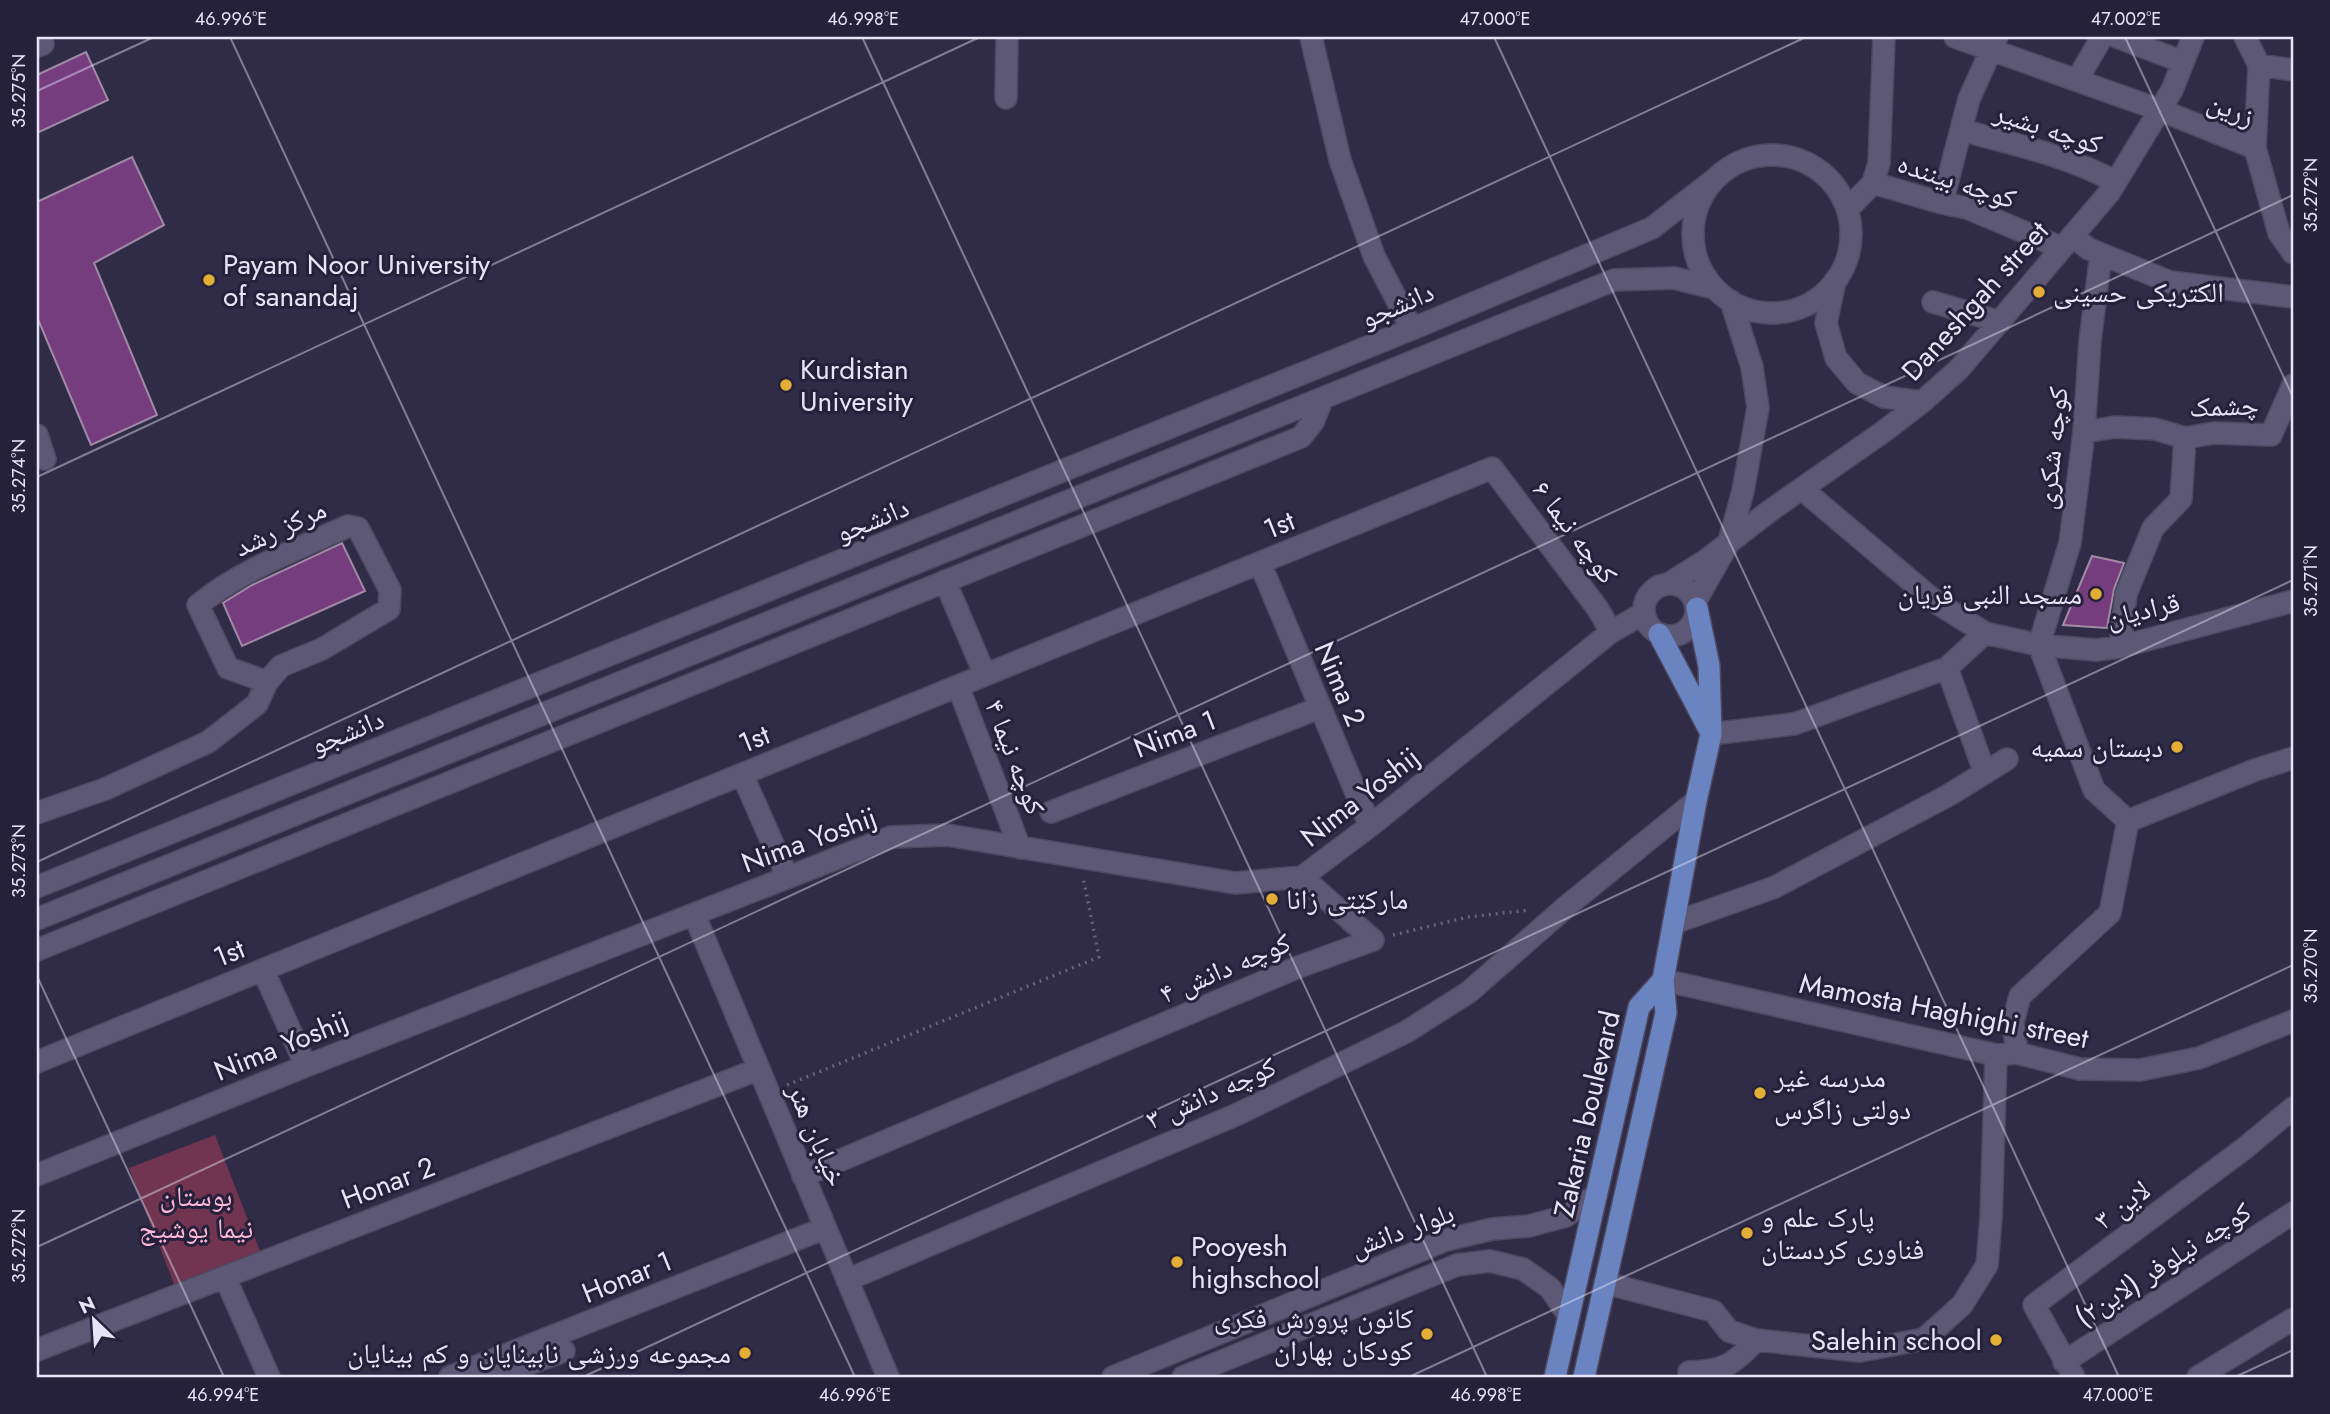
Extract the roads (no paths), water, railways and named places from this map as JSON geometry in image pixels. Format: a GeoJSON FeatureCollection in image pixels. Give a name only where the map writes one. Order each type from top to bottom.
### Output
{"type":"FeatureCollection","features":[{"type":"Feature","properties":{"kind":"main road"},"geometry":{"type":"LineString","coordinates":[[1663,980],[1711,734],[1709,666],[1696,605]]}},
{"type":"Feature","properties":{"kind":"main road"},"geometry":{"type":"LineString","coordinates":[[1659,634],[1711,734]]}},
{"type":"Feature","properties":{"kind":"main road","name":"Zakaria boulevard"},"geometry":{"type":"LineString","coordinates":[[1555,1377],[1639,1007],[1663,980]]}},
{"type":"Feature","properties":{"kind":"main road","name":"Zakaria boulevard"},"geometry":{"type":"LineString","coordinates":[[1584,1377],[1666,1013],[1663,980]]}},
{"type":"Feature","properties":{"kind":"street"},"geometry":{"type":"LineString","coordinates":[[1006,98],[1007,37]]}},
{"type":"Feature","properties":{"kind":"street"},"geometry":{"type":"LineString","coordinates":[[1311,37],[1340,160],[1374,256],[1412,329]]}},
{"type":"Feature","properties":{"kind":"street"},"geometry":{"type":"LineString","coordinates":[[1848,209],[1872,183],[1879,163],[1884,37]]}},
{"type":"Feature","properties":{"kind":"street","name":"زرین"},"geometry":{"type":"LineString","coordinates":[[1955,37],[1994,44],[2077,80],[2255,148],[2279,233],[2293,253]]}},
{"type":"Feature","properties":{"kind":"street"},"geometry":{"type":"LineString","coordinates":[[2077,80],[2102,37]]}},
{"type":"Feature","properties":{"kind":"street"},"geometry":{"type":"LineString","coordinates":[[2116,37],[2183,62]]}},
{"type":"Feature","properties":{"kind":"street","name":"Daneshgah street"},"geometry":{"type":"LineString","coordinates":[[1668,584],[1922,402],[1959,369],[2116,182],[2160,110],[2193,37]]}},
{"type":"Feature","properties":{"kind":"street"},"geometry":{"type":"LineString","coordinates":[[2245,37],[2259,65],[2255,148]]}},
{"type":"Feature","properties":{"kind":"street"},"geometry":{"type":"LineString","coordinates":[[1942,203],[1969,99],[1994,44]]}},
{"type":"Feature","properties":{"kind":"street"},"geometry":{"type":"LineString","coordinates":[[2259,65],[2293,70]]}},
{"type":"Feature","properties":{"kind":"street","name":"کوچه بشیر"},"geometry":{"type":"LineString","coordinates":[[1961,130],[2090,168],[2116,182]]}},
{"type":"Feature","properties":{"kind":"street"},"geometry":{"type":"LineString","coordinates":[[1763,155],[1790,156],[1815,167],[1835,185],[1848,209],[1852,234],[1847,259],[1835,281],[1819,298],[1798,308],[1776,313],[1753,310],[1731,302],[1714,288],[1700,268],[1694,245],[1694,221],[1701,199],[1715,179],[1737,163],[1763,155]]}},
{"type":"Feature","properties":{"kind":"street","name":"دانشجو"},"geometry":{"type":"LineString","coordinates":[[37,887],[1412,329],[1652,228],[1715,179]]}},
{"type":"Feature","properties":{"kind":"street","name":"کوچه بیننده"},"geometry":{"type":"LineString","coordinates":[[1872,183],[1967,208],[2089,249],[2170,282],[2293,297]]}},
{"type":"Feature","properties":{"kind":"street","name":"کوچه شکری"},"geometry":{"type":"LineString","coordinates":[[2039,645],[2070,543],[2101,254]]}},
{"type":"Feature","properties":{"kind":"street","name":"دانشجو"},"geometry":{"type":"LineString","coordinates":[[37,919],[1322,400],[1614,279],[1674,278],[1714,288]]}},
{"type":"Feature","properties":{"kind":"street"},"geometry":{"type":"LineString","coordinates":[[1835,281],[1826,323],[1836,358],[1857,383],[1875,393],[1884,397],[1922,402]]}},
{"type":"Feature","properties":{"kind":"street"},"geometry":{"type":"LineString","coordinates":[[1729,542],[1743,491],[1758,408],[1744,335],[1731,302]]}},
{"type":"Feature","properties":{"kind":"street"},"geometry":{"type":"LineString","coordinates":[[1933,302],[2000,321]]}},
{"type":"Feature","properties":{"kind":"street","name":"چشمک"},"geometry":{"type":"LineString","coordinates":[[2084,432],[2115,427],[2155,429],[2185,438],[2214,433],[2271,435],[2293,384]]}},
{"type":"Feature","properties":{"kind":"street"},"geometry":{"type":"LineString","coordinates":[[37,950],[1301,437],[1313,422],[1322,400]]}},
{"type":"Feature","properties":{"kind":"street"},"geometry":{"type":"LineString","coordinates":[[37,435],[45,459]]}},
{"type":"Feature","properties":{"kind":"street"},"geometry":{"type":"LineString","coordinates":[[2120,647],[2126,594],[2154,528],[2181,499],[2185,438]]}},
{"type":"Feature","properties":{"kind":"street","name":"1st"},"geometry":{"type":"LineString","coordinates":[[37,1062],[1492,468]]}},
{"type":"Feature","properties":{"kind":"street","name":"کوچه نیما ۶"},"geometry":{"type":"LineString","coordinates":[[1492,468],[1598,609],[1611,632]]}},
{"type":"Feature","properties":{"kind":"street","name":"قرادیان"},"geometry":{"type":"LineString","coordinates":[[1801,489],[1937,603],[1985,633],[2039,645],[2096,650],[2120,647],[2293,601]]}},
{"type":"Feature","properties":{"kind":"street","name":"مرکز رشد"},"geometry":{"type":"LineString","coordinates":[[37,813],[125,781],[208,742],[257,704],[267,682],[281,666],[322,649],[389,609],[390,590],[358,528],[348,526],[280,557],[218,589],[198,605],[228,668],[267,682]]}},
{"type":"Feature","properties":{"kind":"street","name":"Daneshgah street"},"geometry":{"type":"LineString","coordinates":[[1696,605],[1729,542]]}},
{"type":"Feature","properties":{"kind":"street","name":"Nima 2"},"geometry":{"type":"LineString","coordinates":[[1259,563],[1370,826]]}},
{"type":"Feature","properties":{"kind":"street","name":"کوچه نیما ۴"},"geometry":{"type":"LineString","coordinates":[[945,581],[985,676]]}},
{"type":"Feature","properties":{"kind":"street"},"geometry":{"type":"LineString","coordinates":[[1668,584],[1681,586],[1692,595],[1696,605],[1694,621],[1685,632],[1673,636],[1659,634],[1648,625],[1644,613],[1646,599],[1655,589],[1668,584]]}},
{"type":"Feature","properties":{"kind":"street","name":"Nima Yoshij"},"geometry":{"type":"LineString","coordinates":[[37,1175],[891,836],[947,835],[1235,883],[1302,877],[1370,826],[1611,632],[1644,613]]}},
{"type":"Feature","properties":{"kind":"street"},"geometry":{"type":"LineString","coordinates":[[1711,734],[1794,724],[1947,668],[1985,633]]}},
{"type":"Feature","properties":{"kind":"street"},"geometry":{"type":"LineString","coordinates":[[2039,645],[2094,790],[2128,821]]}},
{"type":"Feature","properties":{"kind":"street"},"geometry":{"type":"LineString","coordinates":[[1947,668],[1985,773]]}},
{"type":"Feature","properties":{"kind":"street","name":"کوچه نیما ۴"},"geometry":{"type":"LineString","coordinates":[[958,686],[1020,848]]}},
{"type":"Feature","properties":{"kind":"street","name":"Nima 1"},"geometry":{"type":"LineString","coordinates":[[1051,812],[1319,708]]}},
{"type":"Feature","properties":{"kind":"street"},"geometry":{"type":"LineString","coordinates":[[2128,821],[2255,770],[2293,758]]}},
{"type":"Feature","properties":{"kind":"street"},"geometry":{"type":"LineString","coordinates":[[1674,923],[1775,887],[1950,795],[2007,760]]}},
{"type":"Feature","properties":{"kind":"street"},"geometry":{"type":"LineString","coordinates":[[742,774],[787,876]]}},
{"type":"Feature","properties":{"kind":"street","name":"کوچه دانش ۳"},"geometry":{"type":"LineString","coordinates":[[847,1280],[1238,1114],[1406,1032],[1469,992],[1567,906],[1696,801]]}},
{"type":"Feature","properties":{"kind":"street"},"geometry":{"type":"LineString","coordinates":[[1605,1283],[1713,1311],[1729,1331],[1756,1339],[1860,1351],[1924,1339],[1962,1305],[1987,1265],[2007,1054],[2020,996],[2110,913],[2128,821]]}},
{"type":"Feature","properties":{"kind":"street","name":"کوچه دانش ۴"},"geometry":{"type":"LineString","coordinates":[[803,1176],[1301,966],[1373,940],[1302,877]]}},
{"type":"Feature","properties":{"kind":"street","name":"خیابان هنر"},"geometry":{"type":"LineString","coordinates":[[694,914],[887,1377]]}},
{"type":"Feature","properties":{"kind":"street"},"geometry":{"type":"LineString","coordinates":[[263,970],[306,1066]]}},
{"type":"Feature","properties":{"kind":"street","name":"Mamosta Haghighi street"},"geometry":{"type":"LineString","coordinates":[[1663,980],[2080,1069],[2140,1070],[2199,1058],[2293,1021]]}},
{"type":"Feature","properties":{"kind":"street","name":"Honar 2"},"geometry":{"type":"LineString","coordinates":[[37,1350],[759,1069]]}},
{"type":"Feature","properties":{"kind":"street","name":"لاین ۳"},"geometry":{"type":"LineString","coordinates":[[2069,1370],[2034,1305],[2234,1156],[2293,1108]]}},
{"type":"Feature","properties":{"kind":"street","name":"بلوار دانش"},"geometry":{"type":"LineString","coordinates":[[1113,1377],[1446,1240],[1492,1229],[1529,1226],[1566,1216],[1596,1195]]}},
{"type":"Feature","properties":{"kind":"street","name":"کوچه نیلوفر (لاین۲)"},"geometry":{"type":"LineString","coordinates":[[2069,1370],[2293,1213]]}},
{"type":"Feature","properties":{"kind":"street","name":"Honar 1"},"geometry":{"type":"LineString","coordinates":[[455,1376],[825,1228]]}},
{"type":"Feature","properties":{"kind":"street"},"geometry":{"type":"LineString","coordinates":[[1446,1240],[1457,1265]]}},
{"type":"Feature","properties":{"kind":"street","name":"بلوار دانش"},"geometry":{"type":"LineString","coordinates":[[1183,1377],[1457,1265],[1490,1261],[1523,1269],[1550,1288],[1569,1316]]}},
{"type":"Feature","properties":{"kind":"street"},"geometry":{"type":"LineString","coordinates":[[225,1277],[269,1377]]}},
{"type":"Feature","properties":{"kind":"street"},"geometry":{"type":"LineString","coordinates":[[2198,1377],[2293,1319]]}},
{"type":"Feature","properties":{"kind":"street"},"geometry":{"type":"LineString","coordinates":[[1689,1372],[1714,1371],[1738,1360],[1756,1339]]}},
{"type":"Feature","properties":{"kind":"street"},"geometry":{"type":"LineString","coordinates":[[495,1377],[564,1351]]}},
{"type":"Feature","properties":{"kind":"place","name":"Payam Noor University of sanandaj"},"geometry":{"type":"Point","coordinates":[209,280]}},
{"type":"Feature","properties":{"kind":"place","name":"الکتریکی حسینی"},"geometry":{"type":"Point","coordinates":[2039,292]}},
{"type":"Feature","properties":{"kind":"place","name":"Kurdistan University"},"geometry":{"type":"Point","coordinates":[786,385]}},
{"type":"Feature","properties":{"kind":"place","name":"مسجد النبی قریان"},"geometry":{"type":"Point","coordinates":[2096,594]}},
{"type":"Feature","properties":{"kind":"place","name":"دبستان سمیه"},"geometry":{"type":"Point","coordinates":[2177,747]}},
{"type":"Feature","properties":{"kind":"place","name":"مارکێتی زانا"},"geometry":{"type":"Point","coordinates":[1272,899]}},
{"type":"Feature","properties":{"kind":"place","name":"مدرسه غیر دولتی زاگرس"},"geometry":{"type":"Point","coordinates":[1760,1093]}},
{"type":"Feature","properties":{"kind":"place","name":"پارک علم و فناوری کردستان"},"geometry":{"type":"Point","coordinates":[1747,1233]}},
{"type":"Feature","properties":{"kind":"place","name":"Pooyesh highschool"},"geometry":{"type":"Point","coordinates":[1177,1262]}},
{"type":"Feature","properties":{"kind":"place","name":"کانون پرورش فکری کودکان بهاران"},"geometry":{"type":"Point","coordinates":[1427,1334]}},
{"type":"Feature","properties":{"kind":"place","name":"Salehin school"},"geometry":{"type":"Point","coordinates":[1996,1340]}},
{"type":"Feature","properties":{"kind":"place","name":"مجموعه ورزشی نابینایان و کم بینایان"},"geometry":{"type":"Point","coordinates":[745,1353]}},
{"type":"Feature","properties":{"kind":"park label","name":"بوستان نیما یوشیج"},"geometry":{"type":"Point","coordinates":[196,1212]}}]}
